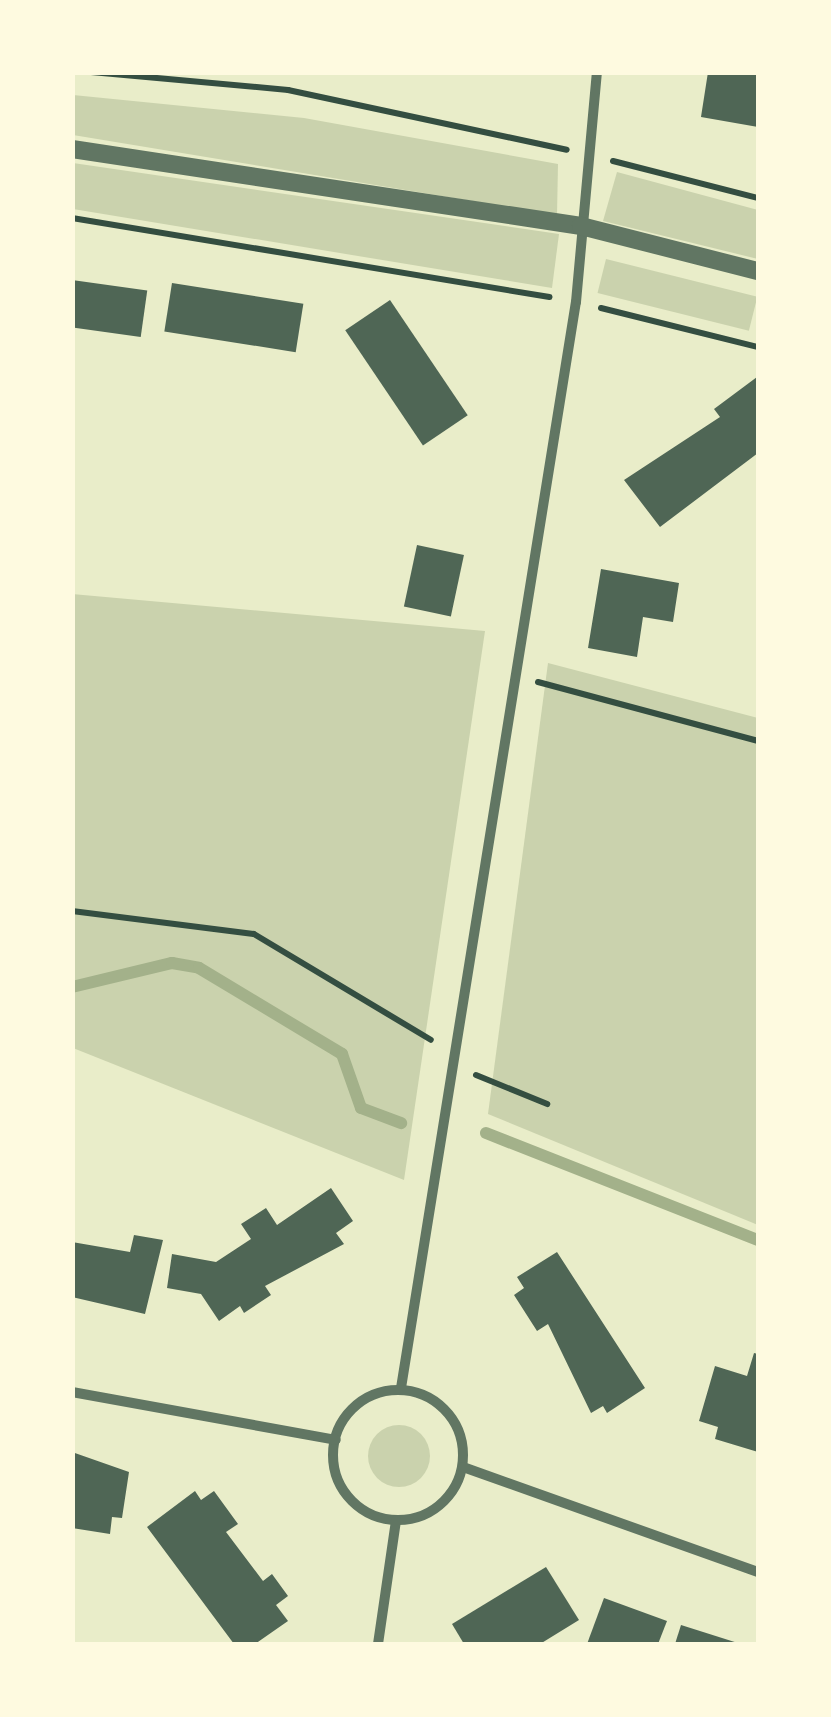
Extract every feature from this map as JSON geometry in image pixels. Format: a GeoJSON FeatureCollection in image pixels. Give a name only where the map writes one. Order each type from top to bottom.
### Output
{"type":"FeatureCollection","features":[{"type":"Feature","properties":{"kind":"street"},"geometry":{"type":"LineString","coordinates":[[401,1388],[576,302],[586,154],[597,72]]}},
{"type":"Feature","properties":{"kind":"street"},"geometry":{"type":"LineString","coordinates":[[72,149],[582,226],[758,272]]}},
{"type":"Feature","properties":{"kind":"street"},"geometry":{"type":"LineString","coordinates":[[401,1388],[429,1395],[455,1418],[463,1467],[448,1498],[415,1520],[396,1520],[351,1498],[334,1472],[336,1440],[355,1406],[401,1388]]}},
{"type":"Feature","properties":{"kind":"street"},"geometry":{"type":"LineString","coordinates":[[72,1392],[336,1440]]}},
{"type":"Feature","properties":{"kind":"street"},"geometry":{"type":"LineString","coordinates":[[463,1467],[758,1572]]}},
{"type":"Feature","properties":{"kind":"street"},"geometry":{"type":"LineString","coordinates":[[378,1644],[396,1520]]}},
{"type":"Feature","properties":{"kind":"path"},"geometry":{"type":"LineString","coordinates":[[90,72],[288,90],[586,154],[758,198]]}},
{"type":"Feature","properties":{"kind":"path"},"geometry":{"type":"LineString","coordinates":[[72,218],[576,302],[758,347]]}},
{"type":"Feature","properties":{"kind":"path"},"geometry":{"type":"LineString","coordinates":[[514,680],[758,741]]}},
{"type":"Feature","properties":{"kind":"path"},"geometry":{"type":"LineString","coordinates":[[72,912],[254,934],[453,1059],[546,1104]]}},
{"type":"Feature","properties":{"kind":"green space"},"geometry":{"type":"Polygon","coordinates":[[[73,95],[304,118],[558,164],[557,215],[73,135],[73,95]]]}},
{"type":"Feature","properties":{"kind":"green space"},"geometry":{"type":"Polygon","coordinates":[[[73,163],[559,234],[552,288],[73,209],[73,163]]]}},
{"type":"Feature","properties":{"kind":"green space"},"geometry":{"type":"Polygon","coordinates":[[[617,172],[758,210],[758,259],[603,221],[617,172]]]}},
{"type":"Feature","properties":{"kind":"green space"},"geometry":{"type":"Polygon","coordinates":[[[606,259],[757,297],[749,331],[598,293],[606,259]]]}},
{"type":"Feature","properties":{"kind":"green space"},"geometry":{"type":"Polygon","coordinates":[[[72,594],[485,631],[404,1180],[73,1048],[72,594]]]}},
{"type":"Feature","properties":{"kind":"green space"},"geometry":{"type":"Polygon","coordinates":[[[548,663],[758,718],[758,1225],[488,1114],[548,663]]]}},
{"type":"Feature","properties":{"kind":"green space"},"geometry":{"type":"Polygon","coordinates":[[[399,1425],[421,1434],[430,1456],[421,1478],[399,1487],[377,1478],[368,1456],[377,1434],[399,1425]]]}},
{"type":"Feature","properties":{"kind":"building"},"geometry":{"type":"Polygon","coordinates":[[[708,72],[758,72],[758,127],[701,117],[708,72]]]}},
{"type":"Feature","properties":{"kind":"building"},"geometry":{"type":"Polygon","coordinates":[[[72,280],[147,291],[141,337],[72,327],[72,280]]]}},
{"type":"Feature","properties":{"kind":"building"},"geometry":{"type":"Polygon","coordinates":[[[172,283],[303,304],[296,352],[164,331],[172,283]]]}},
{"type":"Feature","properties":{"kind":"building"},"geometry":{"type":"Polygon","coordinates":[[[390,300],[468,415],[423,445],[345,330],[390,300]]]}},
{"type":"Feature","properties":{"kind":"building"},"geometry":{"type":"Polygon","coordinates":[[[757,377],[758,453],[660,527],[624,480],[720,417],[714,409],[757,377]]]}},
{"type":"Feature","properties":{"kind":"building"},"geometry":{"type":"Polygon","coordinates":[[[417,545],[464,555],[451,617],[404,607],[417,545]]]}},
{"type":"Feature","properties":{"kind":"building"},"geometry":{"type":"Polygon","coordinates":[[[601,569],[679,583],[673,622],[643,617],[637,657],[588,648],[601,569]]]}},
{"type":"Feature","properties":{"kind":"building"},"geometry":{"type":"Polygon","coordinates":[[[331,1188],[353,1221],[336,1233],[344,1244],[265,1286],[271,1295],[244,1313],[240,1306],[219,1321],[201,1294],[167,1288],[172,1254],[216,1262],[251,1239],[241,1224],[266,1208],[277,1225],[331,1188]]]}},
{"type":"Feature","properties":{"kind":"building"},"geometry":{"type":"Polygon","coordinates":[[[134,1235],[163,1240],[145,1314],[72,1297],[72,1242],[130,1252],[134,1235]]]}},
{"type":"Feature","properties":{"kind":"building"},"geometry":{"type":"Polygon","coordinates":[[[557,1252],[645,1388],[607,1413],[603,1406],[591,1413],[548,1324],[537,1331],[514,1295],[524,1288],[517,1277],[557,1252]]]}},
{"type":"Feature","properties":{"kind":"building"},"geometry":{"type":"Polygon","coordinates":[[[754,1353],[758,1354],[758,1452],[715,1439],[718,1427],[699,1421],[715,1366],[747,1376],[754,1353]]]}},
{"type":"Feature","properties":{"kind":"building"},"geometry":{"type":"Polygon","coordinates":[[[72,1452],[129,1472],[122,1518],[112,1517],[110,1534],[72,1528],[72,1452]]]}},
{"type":"Feature","properties":{"kind":"building"},"geometry":{"type":"Polygon","coordinates":[[[195,1491],[201,1500],[214,1491],[238,1524],[226,1532],[263,1581],[272,1574],[288,1596],[276,1605],[288,1621],[255,1644],[234,1644],[147,1527],[195,1491]]]}},
{"type":"Feature","properties":{"kind":"building"},"geometry":{"type":"Polygon","coordinates":[[[546,1567],[579,1620],[540,1644],[464,1644],[452,1624],[546,1567]]]}},
{"type":"Feature","properties":{"kind":"building"},"geometry":{"type":"Polygon","coordinates":[[[604,1598],[667,1621],[658,1644],[587,1644],[604,1598]]]}},
{"type":"Feature","properties":{"kind":"building"},"geometry":{"type":"Polygon","coordinates":[[[681,1625],[741,1644],[675,1644],[681,1625]]]}},
{"type":"Feature","properties":{"kind":"waterway"},"geometry":{"type":"LineString","coordinates":[[72,987],[172,963],[199,968],[342,1054],[361,1108],[401,1123]]}},
{"type":"Feature","properties":{"kind":"waterway"},"geometry":{"type":"LineString","coordinates":[[486,1133],[758,1240]]}}]}
